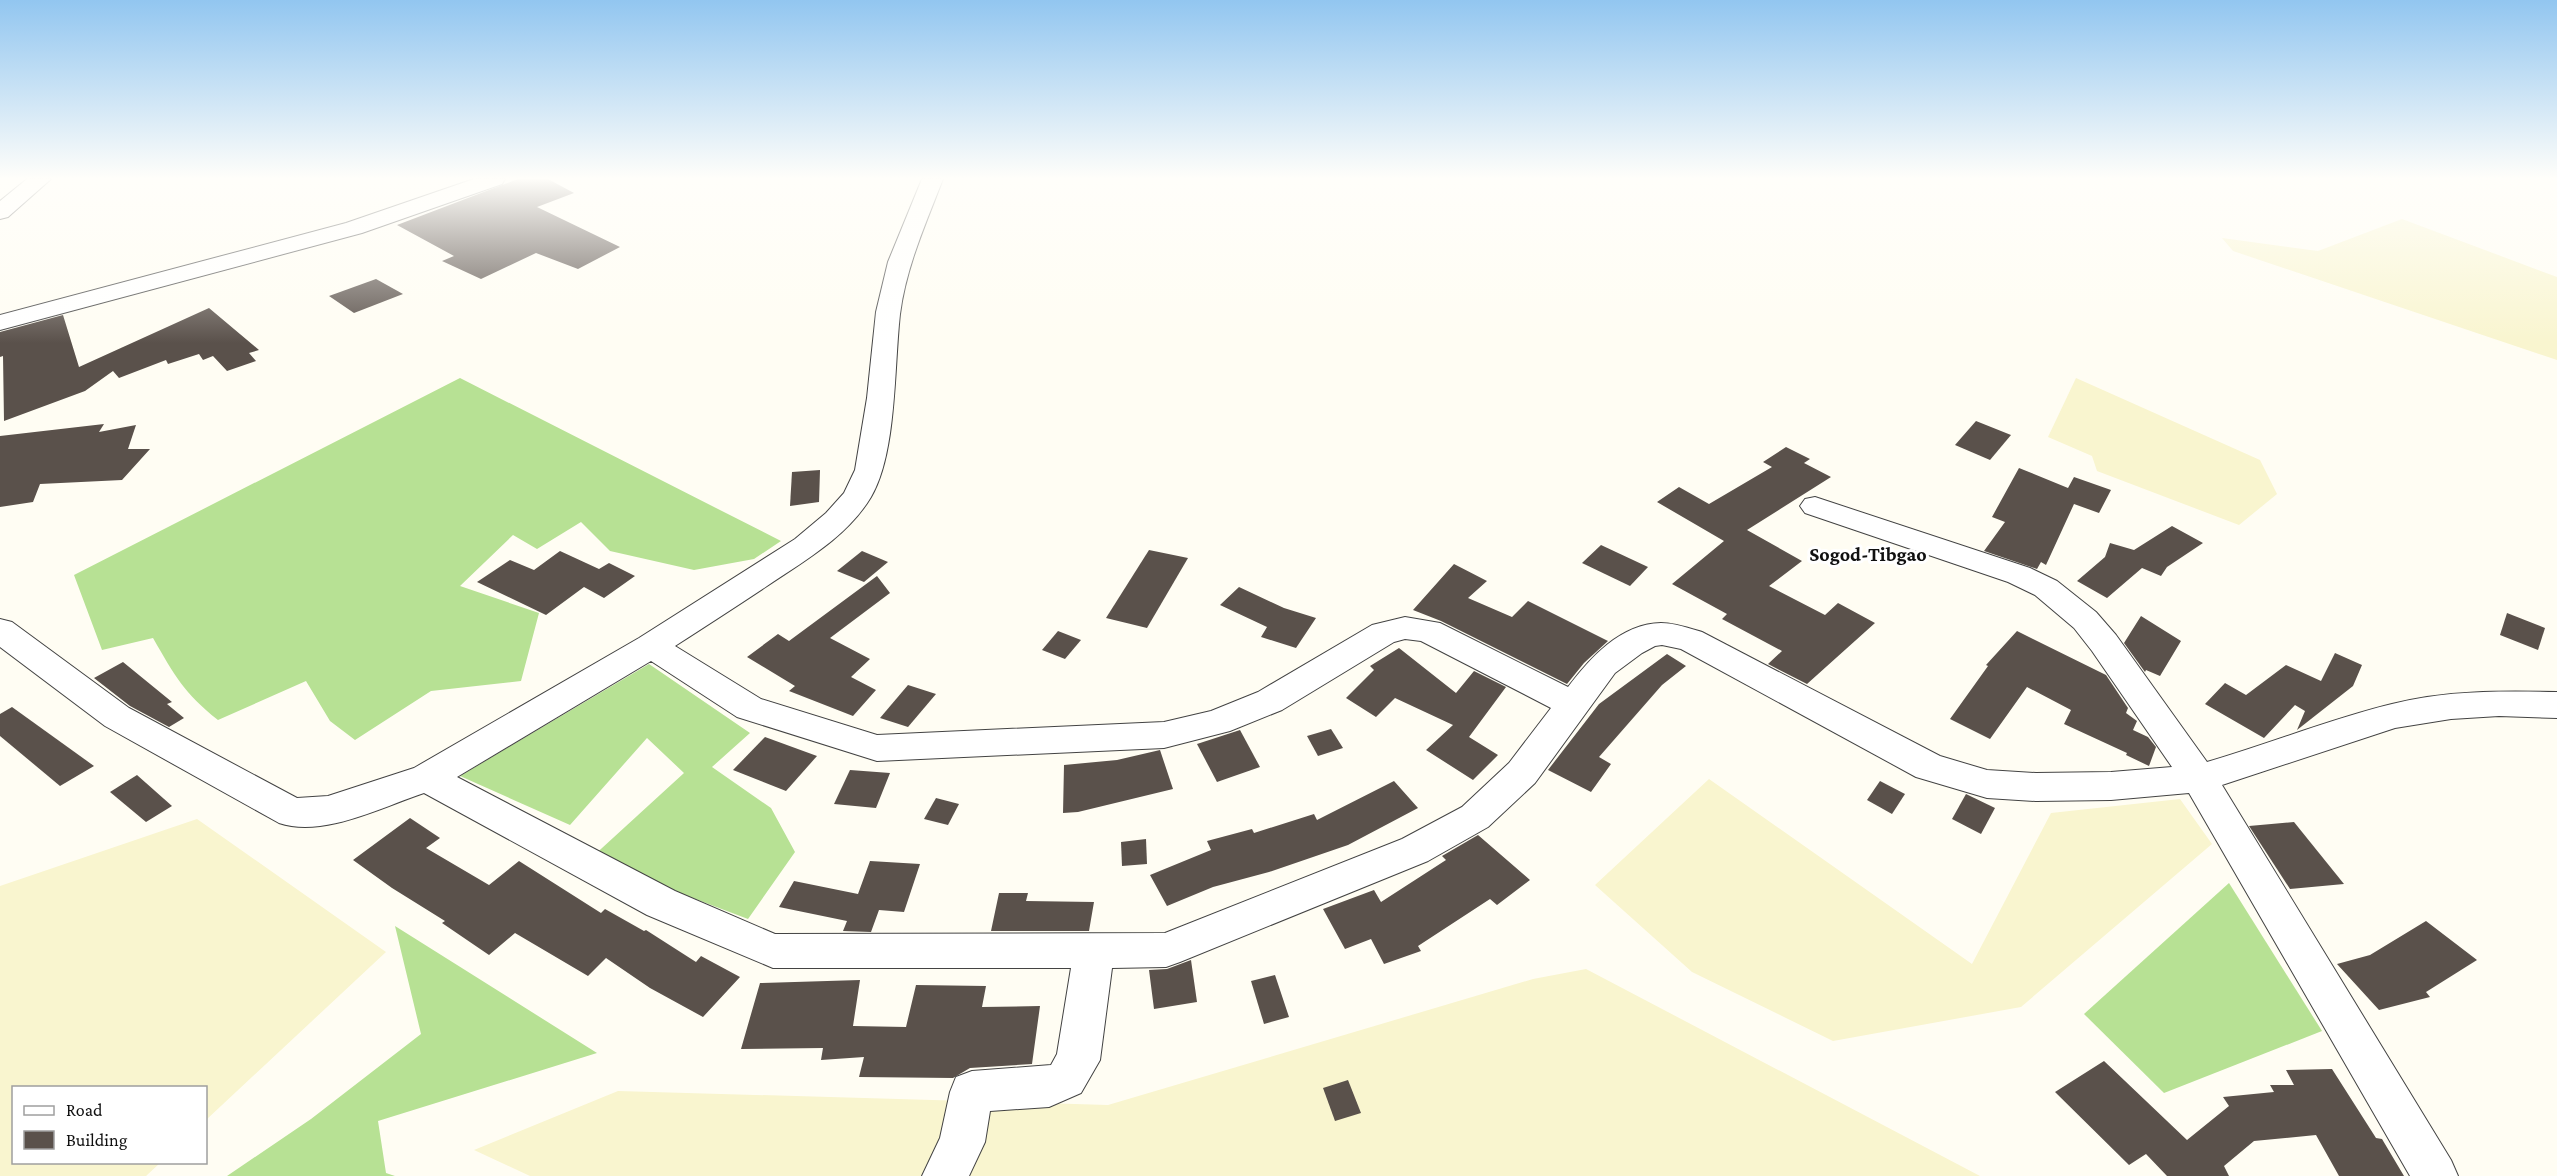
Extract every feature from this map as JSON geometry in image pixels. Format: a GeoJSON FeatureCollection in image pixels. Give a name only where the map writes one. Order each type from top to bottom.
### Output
{"type":"FeatureCollection","features":[{"type":"Feature","properties":{"kind":"street"},"geometry":{"type":"LineString","coordinates":[[0,323],[332,234]]}},
{"type":"Feature","properties":{"kind":"street"},"geometry":{"type":"LineString","coordinates":[[0,630],[117,717],[292,813],[328,811],[427,778],[651,646],[806,546],[837,520],[857,496],[873,454],[888,312],[900,262],[911,234]]}},
{"type":"Feature","properties":{"kind":"street"},"geometry":{"type":"LineString","coordinates":[[1815,506],[1989,564],[2046,588],[2085,620],[2104,643],[2199,778],[2435,1176]]}},
{"type":"Feature","properties":{"kind":"street"},"geometry":{"type":"LineString","coordinates":[[651,646],[749,708],[877,748],[1164,735],[1218,722],[1270,701],[1384,633],[1405,628],[1428,631],[1572,704]]}},
{"type":"Feature","properties":{"kind":"street"},"geometry":{"type":"LineString","coordinates":[[427,778],[661,903],[772,951],[1166,950],[1414,850],[1475,817],[1522,773],[1603,665],[1630,645],[1648,636],[1662,634],[1690,640],[1929,767],[1987,784],[2036,788],[2111,786],[2199,778],[2393,717],[2451,706],[2499,703],[2557,705]]}},
{"type":"Feature","properties":{"kind":"street"},"geometry":{"type":"LineString","coordinates":[[945,1176],[962,1142],[972,1092],[1049,1087],[1066,1079],[1078,1060],[1094,950]]}},
{"type":"Feature","properties":{"kind":"shaded area"},"geometry":{"type":"Polygon","coordinates":[[[2363,234],[2442,234],[2557,277],[2557,360],[2233,251],[2222,238],[2318,251],[2363,234]]]}},
{"type":"Feature","properties":{"kind":"shaded area"},"geometry":{"type":"Polygon","coordinates":[[[2076,378],[2260,460],[2277,494],[2239,525],[2097,471],[2092,456],[2048,437],[2076,378]]]}},
{"type":"Feature","properties":{"kind":"shaded area"},"geometry":{"type":"Polygon","coordinates":[[[1709,779],[1972,964],[2051,813],[2180,799],[2212,844],[2021,1007],[1833,1041],[1692,972],[1595,885],[1709,779]]]}},
{"type":"Feature","properties":{"kind":"shaded area"},"geometry":{"type":"Polygon","coordinates":[[[197,819],[386,952],[207,1119],[207,1086],[12,1086],[12,1164],[159,1164],[146,1176],[0,1176],[0,886],[197,819]]]}},
{"type":"Feature","properties":{"kind":"shaded area"},"geometry":{"type":"Polygon","coordinates":[[[1586,969],[1980,1176],[530,1176],[474,1150],[618,1091],[1108,1105],[1533,979],[1586,969]]]}},
{"type":"Feature","properties":{"kind":"green space"},"geometry":{"type":"Polygon","coordinates":[[[460,378],[781,541],[754,559],[694,570],[610,551],[581,522],[537,549],[513,535],[460,586],[539,613],[521,681],[431,691],[355,740],[330,721],[306,681],[218,720],[196,701],[181,683],[153,638],[102,650],[74,575],[460,378]]]}},
{"type":"Feature","properties":{"kind":"green space"},"geometry":{"type":"Polygon","coordinates":[[[649,664],[750,733],[712,767],[771,808],[795,852],[748,919],[590,859],[684,773],[647,738],[570,825],[460,776],[649,664]]]}},
{"type":"Feature","properties":{"kind":"green space"},"geometry":{"type":"Polygon","coordinates":[[[2229,883],[2322,1031],[2164,1093],[2084,1014],[2229,883]]]}},
{"type":"Feature","properties":{"kind":"green space"},"geometry":{"type":"Polygon","coordinates":[[[395,926],[597,1053],[378,1121],[386,1173],[395,1176],[227,1176],[311,1119],[421,1034],[395,926]]]}},
{"type":"Feature","properties":{"kind":"building"},"geometry":{"type":"Polygon","coordinates":[[[413,234],[593,234],[620,247],[578,269],[536,253],[481,279],[442,261],[454,256],[413,234]]]}},
{"type":"Feature","properties":{"kind":"building"},"geometry":{"type":"Polygon","coordinates":[[[376,279],[403,294],[354,313],[329,296],[376,279]]]}},
{"type":"Feature","properties":{"kind":"building"},"geometry":{"type":"Polygon","coordinates":[[[209,308],[259,350],[249,353],[256,361],[227,371],[213,356],[203,360],[199,354],[168,364],[166,360],[119,378],[113,371],[85,391],[4,421],[3,356],[0,357],[0,332],[63,315],[79,367],[209,308]]]}},
{"type":"Feature","properties":{"kind":"building"},"geometry":{"type":"Polygon","coordinates":[[[1976,421],[2011,435],[1990,460],[1955,445],[1976,421]]]}},
{"type":"Feature","properties":{"kind":"building"},"geometry":{"type":"Polygon","coordinates":[[[104,424],[99,432],[136,425],[128,449],[150,449],[122,480],[40,484],[33,502],[0,507],[0,436],[104,424]]]}},
{"type":"Feature","properties":{"kind":"building"},"geometry":{"type":"Polygon","coordinates":[[[1786,447],[1810,459],[1804,463],[1831,477],[1747,530],[1802,561],[1769,586],[1825,615],[1838,603],[1875,623],[1807,684],[1768,664],[1782,651],[1722,619],[1727,614],[1672,584],[1724,541],[1657,502],[1679,487],[1709,504],[1772,467],[1763,462],[1786,447]]]}},
{"type":"Feature","properties":{"kind":"building"},"geometry":{"type":"Polygon","coordinates":[[[2019,468],[2068,488],[2074,477],[2111,490],[2099,513],[2074,504],[2046,565],[2041,562],[2037,569],[1984,551],[2005,522],[1992,517],[2019,468]]]}},
{"type":"Feature","properties":{"kind":"building"},"geometry":{"type":"Polygon","coordinates":[[[820,470],[819,502],[790,506],[792,472],[820,470]]]}},
{"type":"Feature","properties":{"kind":"building"},"geometry":{"type":"Polygon","coordinates":[[[2172,526],[2203,543],[2167,567],[2161,576],[2142,568],[2107,598],[2077,581],[2105,557],[2110,543],[2134,550],[2172,526]]]}},
{"type":"Feature","properties":{"kind":"building"},"geometry":{"type":"Polygon","coordinates":[[[1601,545],[1648,567],[1630,586],[1582,563],[1601,545]]]}},
{"type":"Feature","properties":{"kind":"building"},"geometry":{"type":"Polygon","coordinates":[[[1149,550],[1188,558],[1147,628],[1106,618],[1149,550]]]}},
{"type":"Feature","properties":{"kind":"building"},"geometry":{"type":"Polygon","coordinates":[[[560,551],[599,569],[609,563],[635,576],[604,598],[584,587],[546,615],[477,582],[510,560],[534,570],[560,551]]]}},
{"type":"Feature","properties":{"kind":"building"},"geometry":{"type":"Polygon","coordinates":[[[862,551],[888,562],[864,582],[837,571],[862,551]]]}},
{"type":"Feature","properties":{"kind":"building"},"geometry":{"type":"Polygon","coordinates":[[[1454,564],[1487,581],[1468,598],[1512,617],[1528,601],[1608,641],[1584,663],[1567,684],[1441,621],[1413,610],[1454,564]]]}},
{"type":"Feature","properties":{"kind":"building"},"geometry":{"type":"Polygon","coordinates":[[[877,576],[890,593],[830,638],[870,659],[851,677],[876,690],[853,716],[789,691],[795,686],[747,657],[778,634],[789,641],[877,576]]]}},
{"type":"Feature","properties":{"kind":"building"},"geometry":{"type":"Polygon","coordinates":[[[1239,587],[1284,608],[1316,618],[1296,648],[1261,637],[1267,627],[1220,605],[1239,587]]]}},
{"type":"Feature","properties":{"kind":"building"},"geometry":{"type":"Polygon","coordinates":[[[2507,613],[2545,628],[2538,650],[2500,635],[2507,613]]]}},
{"type":"Feature","properties":{"kind":"building"},"geometry":{"type":"Polygon","coordinates":[[[2141,616],[2181,641],[2160,676],[2146,670],[2145,672],[2124,643],[2141,616]]]}},
{"type":"Feature","properties":{"kind":"building"},"geometry":{"type":"Polygon","coordinates":[[[1058,631],[1081,640],[1065,659],[1042,650],[1058,631]]]}},
{"type":"Feature","properties":{"kind":"building"},"geometry":{"type":"Polygon","coordinates":[[[2017,631],[2106,675],[2128,708],[2126,713],[2137,721],[2133,730],[2148,737],[2156,747],[2149,766],[2126,755],[2127,753],[2064,724],[2071,710],[2027,687],[1990,739],[1950,719],[1988,666],[1986,665],[2017,631]]]}},
{"type":"Feature","properties":{"kind":"building"},"geometry":{"type":"Polygon","coordinates":[[[1399,648],[1456,693],[1474,671],[1506,687],[1469,737],[1498,755],[1473,780],[1426,750],[1453,725],[1395,698],[1376,717],[1346,698],[1374,670],[1370,666],[1399,648]]]}},
{"type":"Feature","properties":{"kind":"building"},"geometry":{"type":"Polygon","coordinates":[[[2335,653],[2362,665],[2353,686],[2297,730],[2305,711],[2295,705],[2264,738],[2205,704],[2225,683],[2246,695],[2286,665],[2321,681],[2335,653]]]}},
{"type":"Feature","properties":{"kind":"building"},"geometry":{"type":"Polygon","coordinates":[[[1667,654],[1686,666],[1662,685],[1599,757],[1611,764],[1591,792],[1548,770],[1599,704],[1667,654]]]}},
{"type":"Feature","properties":{"kind":"building"},"geometry":{"type":"Polygon","coordinates":[[[123,662],[172,702],[167,704],[184,718],[169,727],[130,706],[94,678],[123,662]]]}},
{"type":"Feature","properties":{"kind":"building"},"geometry":{"type":"Polygon","coordinates":[[[908,685],[936,694],[908,727],[880,718],[908,685]]]}},
{"type":"Feature","properties":{"kind":"building"},"geometry":{"type":"Polygon","coordinates":[[[12,707],[94,766],[60,786],[0,736],[0,714],[12,707]]]}},
{"type":"Feature","properties":{"kind":"building"},"geometry":{"type":"Polygon","coordinates":[[[1331,729],[1343,748],[1318,756],[1307,736],[1331,729]]]}},
{"type":"Feature","properties":{"kind":"building"},"geometry":{"type":"Polygon","coordinates":[[[1240,730],[1260,767],[1217,782],[1197,744],[1240,730]]]}},
{"type":"Feature","properties":{"kind":"building"},"geometry":{"type":"Polygon","coordinates":[[[765,737],[817,756],[786,791],[733,770],[765,737]]]}},
{"type":"Feature","properties":{"kind":"building"},"geometry":{"type":"Polygon","coordinates":[[[1160,750],[1173,789],[1078,812],[1063,813],[1064,765],[1117,760],[1160,750]]]}},
{"type":"Feature","properties":{"kind":"building"},"geometry":{"type":"Polygon","coordinates":[[[850,770],[890,773],[876,808],[834,804],[850,770]]]}},
{"type":"Feature","properties":{"kind":"building"},"geometry":{"type":"Polygon","coordinates":[[[137,775],[172,806],[146,822],[110,792],[137,775]]]}},
{"type":"Feature","properties":{"kind":"building"},"geometry":{"type":"Polygon","coordinates":[[[1394,781],[1418,808],[1348,845],[1269,872],[1213,887],[1167,906],[1150,875],[1211,850],[1207,841],[1252,829],[1254,833],[1314,814],[1317,820],[1394,781]]]}},
{"type":"Feature","properties":{"kind":"building"},"geometry":{"type":"Polygon","coordinates":[[[1880,781],[1905,794],[1892,814],[1867,800],[1880,781]]]}},
{"type":"Feature","properties":{"kind":"building"},"geometry":{"type":"Polygon","coordinates":[[[1966,794],[1995,808],[1981,834],[1952,819],[1966,794]]]}},
{"type":"Feature","properties":{"kind":"building"},"geometry":{"type":"Polygon","coordinates":[[[936,798],[959,804],[948,825],[924,819],[936,798]]]}},
{"type":"Feature","properties":{"kind":"building"},"geometry":{"type":"Polygon","coordinates":[[[410,818],[440,838],[426,848],[489,885],[519,861],[601,913],[605,909],[644,931],[646,930],[696,962],[701,956],[740,977],[703,1017],[650,988],[606,958],[588,976],[515,933],[489,955],[442,923],[445,921],[353,860],[410,818]]]}},
{"type":"Feature","properties":{"kind":"building"},"geometry":{"type":"Polygon","coordinates":[[[2294,822],[2344,884],[2290,889],[2249,826],[2294,822]]]}},
{"type":"Feature","properties":{"kind":"building"},"geometry":{"type":"Polygon","coordinates":[[[1478,835],[1530,880],[1497,905],[1490,899],[1418,946],[1421,951],[1384,964],[1371,939],[1345,949],[1323,909],[1374,890],[1381,902],[1446,860],[1442,856],[1478,835]]]}},
{"type":"Feature","properties":{"kind":"building"},"geometry":{"type":"Polygon","coordinates":[[[1146,839],[1147,864],[1122,866],[1121,842],[1146,839]]]}},
{"type":"Feature","properties":{"kind":"building"},"geometry":{"type":"Polygon","coordinates":[[[870,861],[920,864],[904,912],[879,910],[871,932],[843,931],[847,921],[779,907],[794,881],[858,894],[870,861]]]}},
{"type":"Feature","properties":{"kind":"building"},"geometry":{"type":"Polygon","coordinates":[[[999,893],[1028,893],[1026,901],[1094,902],[1089,931],[991,931],[999,893]]]}},
{"type":"Feature","properties":{"kind":"building"},"geometry":{"type":"Polygon","coordinates":[[[2426,921],[2477,960],[2426,992],[2430,997],[2379,1010],[2337,964],[2370,955],[2426,921]]]}},
{"type":"Feature","properties":{"kind":"building"},"geometry":{"type":"Polygon","coordinates":[[[1191,960],[1197,1002],[1154,1009],[1149,970],[1167,969],[1191,960]]]}},
{"type":"Feature","properties":{"kind":"building"},"geometry":{"type":"Polygon","coordinates":[[[1275,975],[1289,1017],[1264,1024],[1251,981],[1275,975]]]}},
{"type":"Feature","properties":{"kind":"building"},"geometry":{"type":"Polygon","coordinates":[[[860,980],[853,1026],[906,1027],[916,985],[986,986],[982,1007],[1040,1006],[1032,1064],[970,1068],[953,1078],[859,1077],[864,1057],[821,1060],[823,1048],[741,1049],[760,983],[860,980]]]}},
{"type":"Feature","properties":{"kind":"building"},"geometry":{"type":"Polygon","coordinates":[[[2104,1061],[2187,1140],[2229,1106],[2223,1097],[2274,1092],[2270,1085],[2294,1085],[2286,1070],[2332,1069],[2376,1138],[2382,1139],[2404,1176],[2339,1176],[2316,1135],[2254,1141],[2224,1166],[2229,1176],[2167,1176],[2146,1154],[2129,1165],[2055,1092],[2104,1061]]]}},
{"type":"Feature","properties":{"kind":"building"},"geometry":{"type":"Polygon","coordinates":[[[1348,1080],[1361,1113],[1335,1121],[1323,1088],[1348,1080]]]}},
{"type":"Feature","properties":{"kind":"district","name":"Sogod-Tibgao"},"geometry":{"type":"Point","coordinates":[1868,554]}}]}
